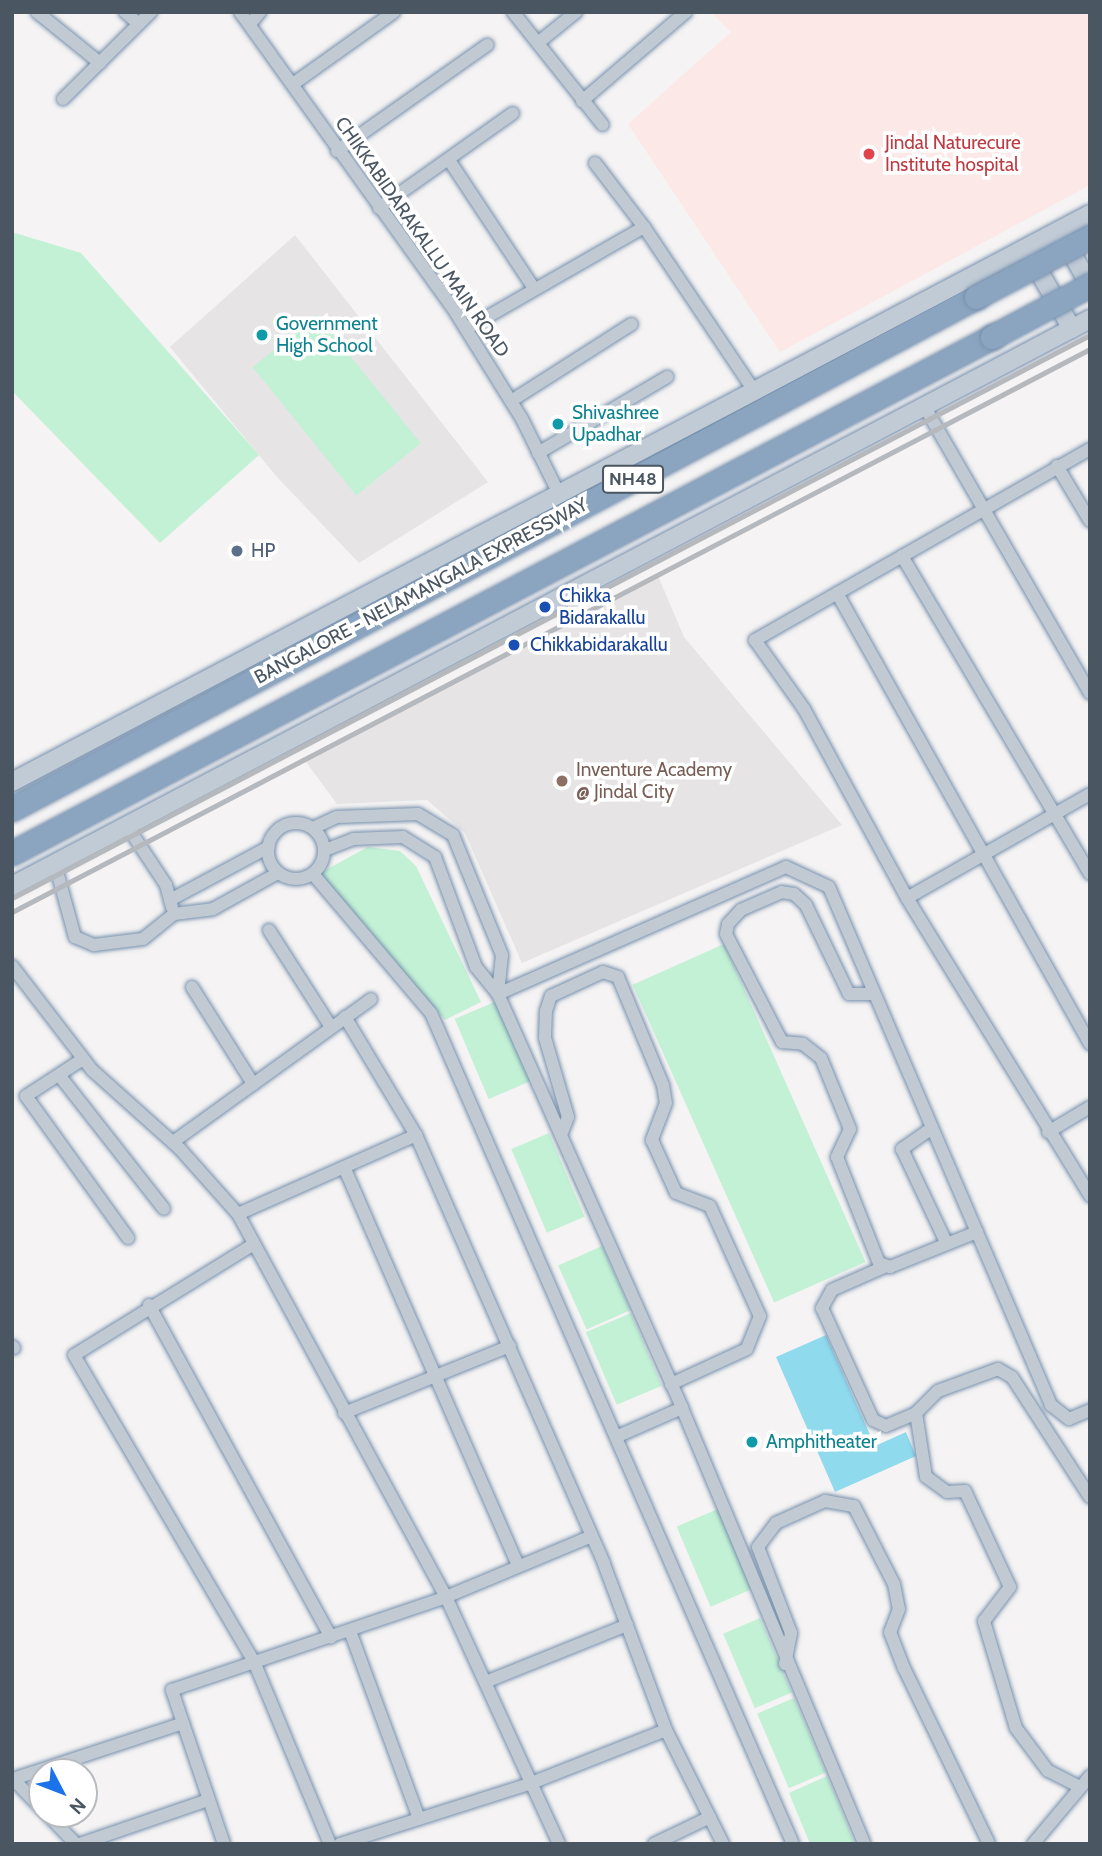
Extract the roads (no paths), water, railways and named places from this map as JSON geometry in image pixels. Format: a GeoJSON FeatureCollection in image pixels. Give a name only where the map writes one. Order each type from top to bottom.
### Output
{"type":"FeatureCollection","features":[{"type":"Feature","properties":{"kind":"highway","name":"BANGALORE - NELAMANGALA EXPRESSWAY"},"geometry":{"type":"LineString","coordinates":[[12,808],[1090,237]]}},
{"type":"Feature","properties":{"kind":"highway","name":"BANGALORE - NELAMANGALA EXPRESSWAY"},"geometry":{"type":"LineString","coordinates":[[12,853],[1090,285]]}},
{"type":"Feature","properties":{"kind":"street"},"geometry":{"type":"LineString","coordinates":[[37,12],[100,62]]}},
{"type":"Feature","properties":{"kind":"street"},"geometry":{"type":"LineString","coordinates":[[125,12],[139,24]]}},
{"type":"Feature","properties":{"kind":"street"},"geometry":{"type":"LineString","coordinates":[[63,99],[151,12]]}},
{"type":"Feature","properties":{"kind":"street","name":"CHIKKABIDARAKALLU MAIN ROAD"},"geometry":{"type":"LineString","coordinates":[[240,12],[466,329],[511,401],[558,494]]}},
{"type":"Feature","properties":{"kind":"street"},"geometry":{"type":"LineString","coordinates":[[250,24],[260,12]]}},
{"type":"Feature","properties":{"kind":"street"},"geometry":{"type":"LineString","coordinates":[[293,84],[394,12]]}},
{"type":"Feature","properties":{"kind":"street"},"geometry":{"type":"LineString","coordinates":[[539,42],[576,12]]}},
{"type":"Feature","properties":{"kind":"street"},"geometry":{"type":"LineString","coordinates":[[582,101],[686,12]]}},
{"type":"Feature","properties":{"kind":"street"},"geometry":{"type":"LineString","coordinates":[[515,13],[603,125]]}},
{"type":"Feature","properties":{"kind":"street"},"geometry":{"type":"LineString","coordinates":[[337,151],[487,45]]}},
{"type":"Feature","properties":{"kind":"street"},"geometry":{"type":"LineString","coordinates":[[379,208],[513,113]]}},
{"type":"Feature","properties":{"kind":"street"},"geometry":{"type":"LineString","coordinates":[[449,160],[533,287]]}},
{"type":"Feature","properties":{"kind":"street"},"geometry":{"type":"LineString","coordinates":[[595,163],[644,227],[755,392]]}},
{"type":"Feature","properties":{"kind":"street"},"geometry":{"type":"LineString","coordinates":[[12,782],[1027,250],[1090,214]]}},
{"type":"Feature","properties":{"kind":"street"},"geometry":{"type":"LineString","coordinates":[[466,329],[533,287],[644,227]]}},
{"type":"Feature","properties":{"kind":"street"},"geometry":{"type":"LineString","coordinates":[[1060,231],[1090,285]]}},
{"type":"Feature","properties":{"kind":"street"},"geometry":{"type":"LineString","coordinates":[[1027,250],[1072,329]]}},
{"type":"Feature","properties":{"kind":"street"},"geometry":{"type":"LineString","coordinates":[[12,886],[923,404],[1090,319]]}},
{"type":"Feature","properties":{"kind":"street"},"geometry":{"type":"LineString","coordinates":[[511,401],[632,324]]}},
{"type":"Feature","properties":{"kind":"street"},"geometry":{"type":"LineString","coordinates":[[538,453],[667,377]]}},
{"type":"Feature","properties":{"kind":"street"},"geometry":{"type":"LineString","coordinates":[[923,404],[1090,693]]}},
{"type":"Feature","properties":{"kind":"street"},"geometry":{"type":"LineString","coordinates":[[1090,449],[755,640],[803,709],[907,898],[1048,1132],[1090,1196]]}},
{"type":"Feature","properties":{"kind":"street"},"geometry":{"type":"LineString","coordinates":[[1057,466],[1090,521]]}},
{"type":"Feature","properties":{"kind":"street"},"geometry":{"type":"LineString","coordinates":[[902,556],[1090,874]]}},
{"type":"Feature","properties":{"kind":"street"},"geometry":{"type":"LineString","coordinates":[[837,593],[979,856],[1090,1044]]}},
{"type":"Feature","properties":{"kind":"street"},"geometry":{"type":"LineString","coordinates":[[907,898],[1090,793]]}},
{"type":"Feature","properties":{"kind":"street"},"geometry":{"type":"LineString","coordinates":[[170,900],[269,847],[282,826],[313,828],[337,817],[418,814],[453,835],[502,955],[498,994]]}},
{"type":"Feature","properties":{"kind":"street"},"geometry":{"type":"LineString","coordinates":[[127,826],[170,900],[174,914]]}},
{"type":"Feature","properties":{"kind":"street"},"geometry":{"type":"LineString","coordinates":[[313,828],[325,850]]}},
{"type":"Feature","properties":{"kind":"street"},"geometry":{"type":"LineString","coordinates":[[55,864],[81,943],[143,939],[174,914],[213,909],[278,873],[297,880],[313,874],[325,850],[353,839],[403,837],[435,857],[476,967],[498,994],[682,1408],[785,1664],[864,1844]]}},
{"type":"Feature","properties":{"kind":"street"},"geometry":{"type":"LineString","coordinates":[[269,847],[278,873]]}},
{"type":"Feature","properties":{"kind":"street"},"geometry":{"type":"LineString","coordinates":[[498,994],[786,867],[829,887],[1051,1405],[1069,1419],[1090,1410]]}},
{"type":"Feature","properties":{"kind":"street"},"geometry":{"type":"LineString","coordinates":[[313,874],[431,1013],[618,1436],[793,1844]]}},
{"type":"Feature","properties":{"kind":"street"},"geometry":{"type":"LineString","coordinates":[[874,994],[849,994],[806,905],[794,894],[782,892],[741,910],[728,924],[726,934],[782,1042],[815,1049],[821,1058],[850,1129],[836,1157],[884,1267]]}},
{"type":"Feature","properties":{"kind":"street"},"geometry":{"type":"LineString","coordinates":[[269,930],[331,1027]]}},
{"type":"Feature","properties":{"kind":"street"},"geometry":{"type":"LineString","coordinates":[[12,966],[83,1059],[173,1142],[238,1214],[446,1597],[488,1681],[529,1784],[559,1844]]}},
{"type":"Feature","properties":{"kind":"street"},"geometry":{"type":"LineString","coordinates":[[561,1135],[568,1117],[545,1038],[546,1011],[551,996],[603,972],[618,977],[663,1085],[666,1103],[652,1140],[676,1193],[710,1206],[760,1316],[747,1349],[671,1384]]}},
{"type":"Feature","properties":{"kind":"street"},"geometry":{"type":"LineString","coordinates":[[192,987],[253,1084]]}},
{"type":"Feature","properties":{"kind":"street"},"geometry":{"type":"LineString","coordinates":[[173,1142],[371,999]]}},
{"type":"Feature","properties":{"kind":"street"},"geometry":{"type":"LineString","coordinates":[[345,1017],[416,1135],[592,1536],[666,1730],[723,1844]]}},
{"type":"Feature","properties":{"kind":"street"},"geometry":{"type":"LineString","coordinates":[[83,1059],[26,1096],[128,1238]]}},
{"type":"Feature","properties":{"kind":"street"},"geometry":{"type":"LineString","coordinates":[[59,1075],[164,1209]]}},
{"type":"Feature","properties":{"kind":"street"},"geometry":{"type":"LineString","coordinates":[[1048,1132],[1090,1107]]}},
{"type":"Feature","properties":{"kind":"street"},"geometry":{"type":"LineString","coordinates":[[932,1128],[902,1149],[947,1244]]}},
{"type":"Feature","properties":{"kind":"street"},"geometry":{"type":"LineString","coordinates":[[238,1214],[416,1135]]}},
{"type":"Feature","properties":{"kind":"street"},"geometry":{"type":"LineString","coordinates":[[344,1167],[518,1566]]}},
{"type":"Feature","properties":{"kind":"street"},"geometry":{"type":"LineString","coordinates":[[977,1232],[832,1290],[822,1308],[873,1420],[886,1426],[916,1413],[938,1391],[998,1369],[1012,1377],[1090,1497]]}},
{"type":"Feature","properties":{"kind":"street"},"geometry":{"type":"LineString","coordinates":[[254,1244],[149,1305],[74,1355],[255,1664],[330,1844]]}},
{"type":"Feature","properties":{"kind":"street"},"geometry":{"type":"LineString","coordinates":[[149,1305],[331,1637]]}},
{"type":"Feature","properties":{"kind":"street"},"geometry":{"type":"LineString","coordinates":[[344,1413],[510,1346]]}},
{"type":"Feature","properties":{"kind":"street"},"geometry":{"type":"LineString","coordinates":[[618,1436],[682,1408]]}},
{"type":"Feature","properties":{"kind":"street"},"geometry":{"type":"LineString","coordinates":[[916,1413],[926,1477],[947,1492],[965,1491],[1010,1587],[984,1621],[1016,1728],[1048,1771],[1080,1787]]}},
{"type":"Feature","properties":{"kind":"street"},"geometry":{"type":"LineString","coordinates":[[785,1664],[791,1633],[758,1546],[776,1523],[825,1501],[854,1506],[894,1584],[899,1609],[890,1632],[904,1668],[989,1844]]}},
{"type":"Feature","properties":{"kind":"street"},"geometry":{"type":"LineString","coordinates":[[224,1844],[172,1690],[446,1597],[592,1536]]}},
{"type":"Feature","properties":{"kind":"street"},"geometry":{"type":"LineString","coordinates":[[488,1681],[627,1625]]}},
{"type":"Feature","properties":{"kind":"street"},"geometry":{"type":"LineString","coordinates":[[350,1631],[419,1819]]}},
{"type":"Feature","properties":{"kind":"street"},"geometry":{"type":"LineString","coordinates":[[77,1758],[183,1723]]}},
{"type":"Feature","properties":{"kind":"street"},"geometry":{"type":"LineString","coordinates":[[340,1844],[529,1784],[666,1730]]}},
{"type":"Feature","properties":{"kind":"street"},"geometry":{"type":"LineString","coordinates":[[28,1774],[13,1779],[28,1795]]}},
{"type":"Feature","properties":{"kind":"street"},"geometry":{"type":"LineString","coordinates":[[1033,1844],[1090,1776]]}},
{"type":"Feature","properties":{"kind":"street"},"geometry":{"type":"LineString","coordinates":[[61,1828],[78,1844],[208,1800]]}},
{"type":"Feature","properties":{"kind":"street"},"geometry":{"type":"LineString","coordinates":[[654,1844],[710,1817]]}},
{"type":"Feature","properties":{"kind":"water"},"geometry":{"type":"Polygon","coordinates":[[[826,1335],[875,1446],[906,1432],[916,1456],[835,1492],[776,1357],[826,1335]]]}},
{"type":"Feature","properties":{"kind":"railway"},"geometry":{"type":"LineString","coordinates":[[12,898],[1090,335]]}},
{"type":"Feature","properties":{"kind":"railway"},"geometry":{"type":"LineString","coordinates":[[12,912],[1090,349]]}},
{"type":"Feature","properties":{"kind":"place","name":"Jindal Naturecure Institute hospital"},"geometry":{"type":"Point","coordinates":[869,154]}},
{"type":"Feature","properties":{"kind":"place","name":"Government High School"},"geometry":{"type":"Point","coordinates":[262,335]}},
{"type":"Feature","properties":{"kind":"place","name":"Shivashree Upadhar"},"geometry":{"type":"Point","coordinates":[558,424]}},
{"type":"Feature","properties":{"kind":"place","name":"HP"},"geometry":{"type":"Point","coordinates":[237,551]}},
{"type":"Feature","properties":{"kind":"place","name":"Chikka Bidarakallu"},"geometry":{"type":"Point","coordinates":[545,607]}},
{"type":"Feature","properties":{"kind":"place","name":"Chikkabidarakallu"},"geometry":{"type":"Point","coordinates":[514,645]}},
{"type":"Feature","properties":{"kind":"place","name":"Inventure Academy @ Jindal City"},"geometry":{"type":"Point","coordinates":[562,781]}},
{"type":"Feature","properties":{"kind":"place","name":"Amphitheater"},"geometry":{"type":"Point","coordinates":[752,1442]}}]}
